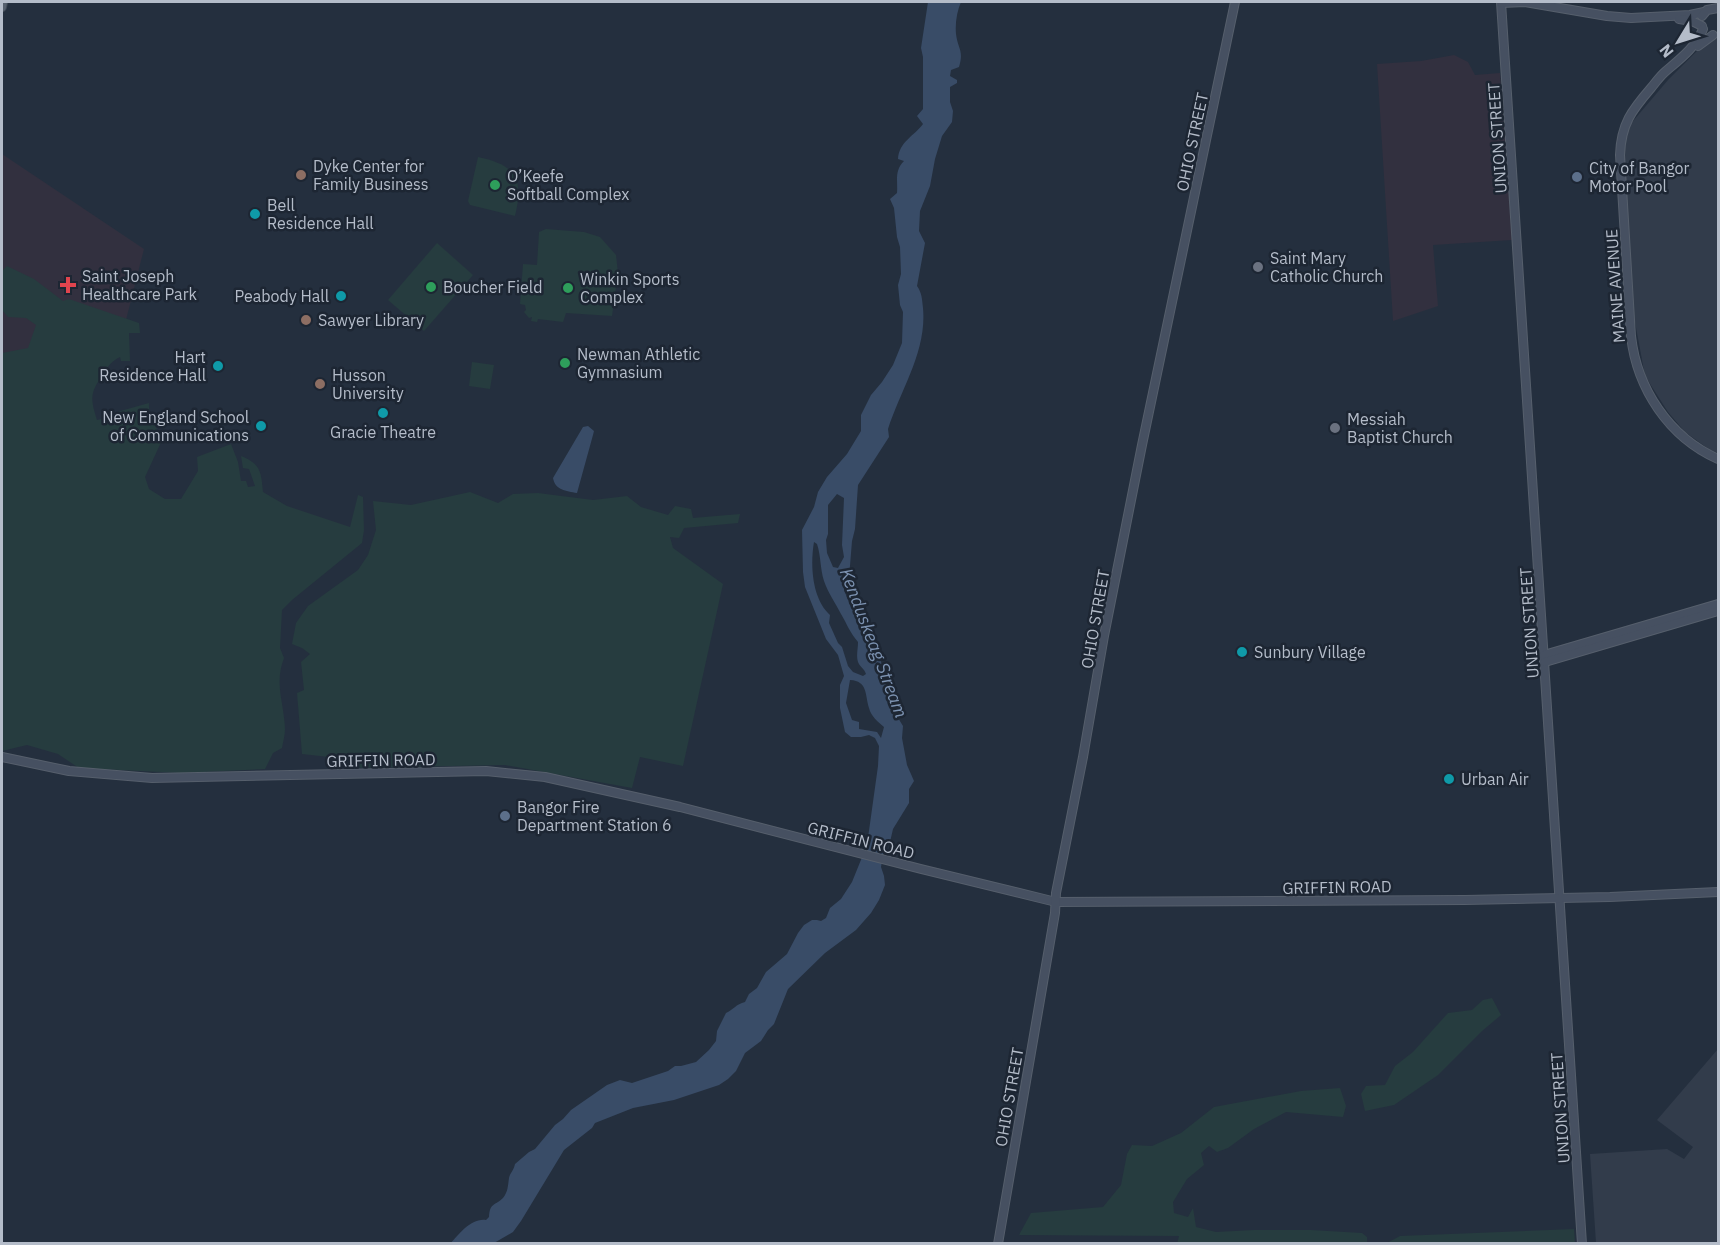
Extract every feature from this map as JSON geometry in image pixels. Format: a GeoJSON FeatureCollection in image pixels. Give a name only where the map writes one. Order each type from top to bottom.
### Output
{"type":"FeatureCollection","features":[{"type":"Feature","properties":{"kind":"main road"},"geometry":{"type":"LineString","coordinates":[[2,7],[3,2]]}},
{"type":"Feature","properties":{"kind":"main road","name":"OHIO STREET"},"geometry":{"type":"LineString","coordinates":[[998,1244],[1056,893],[1104,636],[1235,2]]}},
{"type":"Feature","properties":{"kind":"main road"},"geometry":{"type":"LineString","coordinates":[[1502,2],[1525,2],[1607,16],[1685,20],[1702,27],[1707,33],[1716,35]]}},
{"type":"Feature","properties":{"kind":"main road","name":"UNION STREET"},"geometry":{"type":"LineString","coordinates":[[1502,2],[1582,1244]]}},
{"type":"Feature","properties":{"kind":"main road"},"geometry":{"type":"LineString","coordinates":[[1702,27],[1701,20],[1712,2]]}},
{"type":"Feature","properties":{"kind":"main road"},"geometry":{"type":"LineString","coordinates":[[1639,18],[1690,15],[1719,8]]}},
{"type":"Feature","properties":{"kind":"main road","name":"MAINE AVENUE"},"geometry":{"type":"LineString","coordinates":[[1702,27],[1697,42],[1657,78],[1629,115],[1620,144],[1633,351],[1646,389],[1664,416],[1681,435],[1719,459]]}},
{"type":"Feature","properties":{"kind":"main road","name":"MAINE AVENUE"},"geometry":{"type":"LineString","coordinates":[[1652,87],[1660,83],[1702,42],[1716,35]]}},
{"type":"Feature","properties":{"kind":"main road"},"geometry":{"type":"LineString","coordinates":[[1545,659],[1719,604]]}},
{"type":"Feature","properties":{"kind":"main road"},"geometry":{"type":"LineString","coordinates":[[1545,659],[1719,611]]}},
{"type":"Feature","properties":{"kind":"main road","name":"GRIFFIN ROAD"},"geometry":{"type":"LineString","coordinates":[[2,757],[69,771],[152,778],[486,771],[545,777],[680,807],[1056,902],[1559,898],[1719,892]]}},
{"type":"Feature","properties":{"kind":"shaded area"},"geometry":{"type":"Polygon","coordinates":[[[1718,36],[1718,453],[1685,432],[1668,412],[1645,376],[1632,306],[1623,140],[1628,127],[1668,80],[1704,44],[1718,36]]]}},
{"type":"Feature","properties":{"kind":"shaded area"},"geometry":{"type":"Polygon","coordinates":[[[1454,55],[1468,62],[1475,75],[1500,73],[1512,240],[1433,245],[1438,306],[1393,321],[1377,64],[1421,61],[1454,55]]]}},
{"type":"Feature","properties":{"kind":"shaded area","name":"Saint Joseph Healthcare Park"},"geometry":{"type":"Polygon","coordinates":[[[2,154],[144,249],[126,320],[2,397],[2,154]]]}},
{"type":"Feature","properties":{"kind":"shaded area"},"geometry":{"type":"Polygon","coordinates":[[[1718,1049],[1718,1243],[1596,1243],[1590,1154],[1667,1149],[1684,1159],[1693,1147],[1657,1120],[1718,1049]]]}},
{"type":"Feature","properties":{"kind":"green space","name":"O’Keefe Softball Complex"},"geometry":{"type":"Polygon","coordinates":[[[478,157],[501,164],[514,176],[518,192],[515,216],[470,205],[468,201],[478,157]]]}},
{"type":"Feature","properties":{"kind":"green space","name":"Winkin Sports Complex"},"geometry":{"type":"Polygon","coordinates":[[[546,229],[584,232],[600,237],[616,255],[618,273],[612,316],[566,313],[563,322],[538,319],[537,322],[531,321],[532,317],[529,318],[524,312],[525,305],[520,304],[523,264],[537,265],[539,232],[546,229]]]}},
{"type":"Feature","properties":{"kind":"green space","name":"Boucher Field"},"geometry":{"type":"Polygon","coordinates":[[[437,243],[473,275],[424,331],[388,300],[437,243]]]}},
{"type":"Feature","properties":{"kind":"green space"},"geometry":{"type":"Polygon","coordinates":[[[7,266],[34,279],[63,301],[69,299],[139,323],[140,333],[129,333],[130,361],[121,361],[120,357],[110,364],[96,386],[92,401],[97,420],[106,418],[106,415],[149,403],[153,421],[163,438],[145,477],[149,489],[165,499],[181,499],[198,471],[197,457],[231,444],[238,462],[241,481],[246,481],[248,487],[255,486],[249,469],[243,468],[241,456],[253,462],[259,470],[263,492],[287,506],[350,527],[358,495],[363,497],[362,543],[282,610],[280,648],[284,658],[280,685],[285,734],[282,748],[273,753],[265,769],[181,773],[79,768],[58,754],[27,745],[2,751],[2,353],[28,348],[36,325],[26,318],[8,317],[2,310],[2,271],[7,266]]]}},
{"type":"Feature","properties":{"kind":"green space"},"geometry":{"type":"Polygon","coordinates":[[[472,362],[494,365],[490,389],[469,386],[472,362]]]}},
{"type":"Feature","properties":{"kind":"green space"},"geometry":{"type":"Polygon","coordinates":[[[470,492],[498,503],[513,494],[538,493],[593,500],[627,496],[641,507],[668,515],[675,506],[691,509],[693,518],[740,514],[738,523],[684,528],[679,538],[670,537],[673,548],[723,584],[683,766],[640,757],[632,788],[505,765],[348,768],[329,757],[302,754],[297,693],[304,690],[301,662],[310,654],[292,644],[296,623],[308,606],[358,570],[368,555],[376,530],[373,501],[411,505],[470,492]]]}},
{"type":"Feature","properties":{"kind":"green space"},"geometry":{"type":"Polygon","coordinates":[[[1492,998],[1501,1015],[1438,1075],[1394,1105],[1365,1111],[1361,1094],[1366,1086],[1385,1085],[1395,1066],[1413,1052],[1448,1013],[1472,1010],[1483,1000],[1492,998]]]}},
{"type":"Feature","properties":{"kind":"green space"},"geometry":{"type":"Polygon","coordinates":[[[1340,1088],[1346,1106],[1343,1117],[1286,1112],[1254,1129],[1228,1148],[1217,1152],[1209,1146],[1201,1153],[1204,1165],[1187,1179],[1173,1202],[1174,1213],[1188,1217],[1193,1208],[1196,1227],[1216,1232],[1311,1230],[1362,1233],[1367,1237],[1367,1243],[1177,1244],[1179,1236],[1019,1235],[1031,1213],[1103,1207],[1121,1185],[1127,1154],[1132,1145],[1152,1146],[1181,1133],[1214,1107],[1301,1091],[1340,1088]]]}},
{"type":"Feature","properties":{"kind":"green space"},"geometry":{"type":"Polygon","coordinates":[[[1574,1229],[1575,1243],[1387,1243],[1400,1236],[1574,1229]]]}},
{"type":"Feature","properties":{"kind":"water"},"geometry":{"type":"Polygon","coordinates":[[[928,2],[961,2],[956,26],[961,53],[960,61],[959,67],[951,70],[950,76],[957,80],[957,83],[950,87],[952,122],[942,136],[930,186],[920,211],[919,231],[925,243],[917,286],[923,308],[921,339],[912,370],[888,429],[889,437],[858,485],[849,578],[844,590],[851,607],[870,635],[881,662],[892,708],[903,726],[902,738],[907,765],[914,781],[909,789],[909,803],[893,829],[890,842],[884,849],[881,867],[885,885],[871,913],[856,930],[825,953],[788,989],[774,1024],[761,1041],[745,1053],[736,1071],[728,1079],[719,1085],[674,1100],[633,1108],[595,1123],[592,1128],[564,1150],[513,1232],[494,1243],[450,1244],[470,1224],[489,1217],[492,1207],[506,1193],[515,1164],[535,1149],[571,1110],[607,1085],[620,1080],[632,1083],[668,1071],[675,1066],[696,1062],[709,1050],[716,1041],[717,1031],[726,1013],[745,1002],[749,994],[757,988],[766,972],[787,954],[804,925],[812,920],[821,921],[826,918],[830,908],[841,899],[852,882],[867,845],[879,746],[875,738],[869,735],[851,737],[845,732],[840,708],[840,685],[844,676],[838,655],[826,639],[805,587],[802,530],[814,507],[818,492],[827,477],[847,454],[861,431],[861,415],[871,395],[893,365],[902,343],[903,312],[898,285],[901,274],[900,247],[894,208],[890,199],[897,193],[898,172],[904,161],[898,159],[901,148],[923,124],[917,116],[923,109],[921,48],[928,2]],[[837,494],[828,505],[826,540],[827,553],[833,567],[838,568],[844,557],[842,545],[844,498],[837,494]],[[814,542],[814,581],[819,600],[830,615],[829,623],[842,647],[848,666],[853,672],[863,676],[866,674],[857,660],[858,642],[826,585],[817,544],[814,542]],[[850,680],[846,703],[852,720],[859,722],[859,729],[877,732],[881,738],[884,727],[871,714],[865,690],[860,683],[850,680]]]}},
{"type":"Feature","properties":{"kind":"water"},"geometry":{"type":"Polygon","coordinates":[[[588,426],[594,431],[577,493],[569,492],[556,485],[553,478],[583,427],[588,426]]]}},
{"type":"Feature","properties":{"kind":"place","name":"Dyke Center for Family Business"},"geometry":{"type":"Point","coordinates":[301,175]}},
{"type":"Feature","properties":{"kind":"place","name":"City of Bangor Motor Pool"},"geometry":{"type":"Point","coordinates":[1577,177]}},
{"type":"Feature","properties":{"kind":"place","name":"O’Keefe Softball Complex"},"geometry":{"type":"Point","coordinates":[495,185]}},
{"type":"Feature","properties":{"kind":"place","name":"Bell Residence Hall"},"geometry":{"type":"Point","coordinates":[255,214]}},
{"type":"Feature","properties":{"kind":"place","name":"Saint Mary Catholic Church"},"geometry":{"type":"Point","coordinates":[1258,267]}},
{"type":"Feature","properties":{"kind":"place","name":"Saint Joseph Healthcare Park"},"geometry":{"type":"Point","coordinates":[68,285]}},
{"type":"Feature","properties":{"kind":"place","name":"Boucher Field"},"geometry":{"type":"Point","coordinates":[431,287]}},
{"type":"Feature","properties":{"kind":"place","name":"Winkin Sports Complex"},"geometry":{"type":"Point","coordinates":[568,288]}},
{"type":"Feature","properties":{"kind":"place","name":"Peabody Hall"},"geometry":{"type":"Point","coordinates":[341,296]}},
{"type":"Feature","properties":{"kind":"place","name":"Sawyer Library"},"geometry":{"type":"Point","coordinates":[306,320]}},
{"type":"Feature","properties":{"kind":"place","name":"Newman Athletic Gymnasium"},"geometry":{"type":"Point","coordinates":[565,363]}},
{"type":"Feature","properties":{"kind":"place","name":"Hart Residence Hall"},"geometry":{"type":"Point","coordinates":[218,366]}},
{"type":"Feature","properties":{"kind":"place","name":"Husson University"},"geometry":{"type":"Point","coordinates":[320,384]}},
{"type":"Feature","properties":{"kind":"place","name":"Gracie Theatre"},"geometry":{"type":"Point","coordinates":[383,413]}},
{"type":"Feature","properties":{"kind":"place","name":"New England School of Communications"},"geometry":{"type":"Point","coordinates":[261,426]}},
{"type":"Feature","properties":{"kind":"place","name":"Messiah Baptist Church"},"geometry":{"type":"Point","coordinates":[1335,428]}},
{"type":"Feature","properties":{"kind":"place","name":"Sunbury Village"},"geometry":{"type":"Point","coordinates":[1242,652]}},
{"type":"Feature","properties":{"kind":"place","name":"Urban Air"},"geometry":{"type":"Point","coordinates":[1449,779]}},
{"type":"Feature","properties":{"kind":"place","name":"Bangor Fire Department Station 6"},"geometry":{"type":"Point","coordinates":[505,816]}},
{"type":"Feature","properties":{"kind":"water label","name":"Kenduskeag Stream"},"geometry":{"type":"Point","coordinates":[874,643]}}]}
